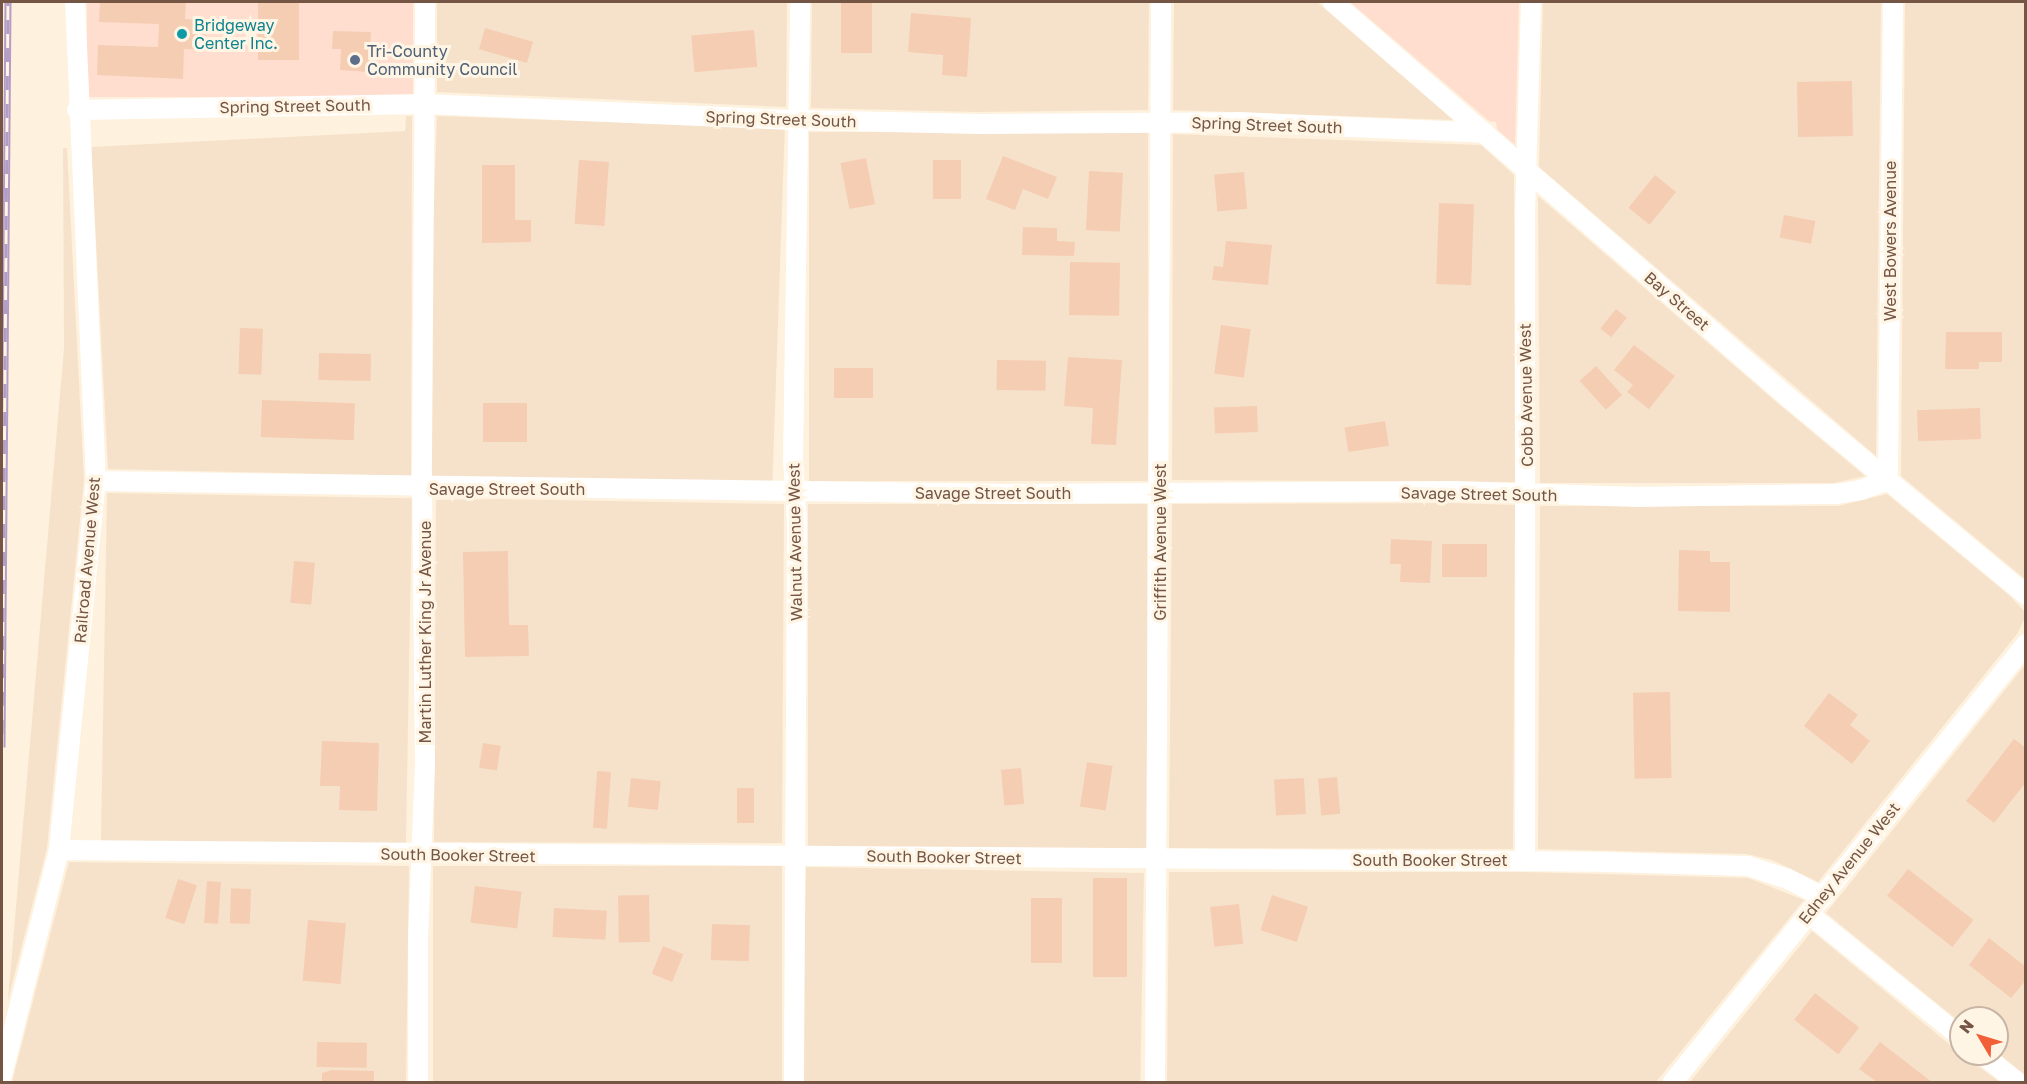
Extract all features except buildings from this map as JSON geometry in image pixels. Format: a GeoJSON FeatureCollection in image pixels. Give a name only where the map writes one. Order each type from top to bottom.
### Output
{"type":"FeatureCollection","features":[{"type":"Feature","properties":{"kind":"street","name":"Railroad Avenue West"},"geometry":{"type":"LineString","coordinates":[[2,1075],[59,850],[96,481],[77,110],[75,2]]}},
{"type":"Feature","properties":{"kind":"street","name":"Martin Luther King Jr Avenue"},"geometry":{"type":"LineString","coordinates":[[418,1083],[425,766],[425,2]]}},
{"type":"Feature","properties":{"kind":"street","name":"Walnut Avenue West"},"geometry":{"type":"LineString","coordinates":[[794,1083],[795,492],[800,2]]}},
{"type":"Feature","properties":{"kind":"street","name":"Griffith Avenue West"},"geometry":{"type":"LineString","coordinates":[[1155,1083],[1161,2]]}},
{"type":"Feature","properties":{"kind":"street","name":"Bay Street"},"geometry":{"type":"LineString","coordinates":[[1333,2],[1526,171],[2025,595]]}},
{"type":"Feature","properties":{"kind":"street","name":"Cobb Avenue West"},"geometry":{"type":"LineString","coordinates":[[1525,861],[1528,494],[1526,171],[1531,2]]}},
{"type":"Feature","properties":{"kind":"street","name":"West Bowers Avenue"},"geometry":{"type":"LineString","coordinates":[[1888,480],[1893,2]]}},
{"type":"Feature","properties":{"kind":"street","name":"Spring Street South"},"geometry":{"type":"LineString","coordinates":[[77,110],[425,104],[798,120],[979,124],[1161,122],[1485,133]]}},
{"type":"Feature","properties":{"kind":"street","name":"Savage Street South"},"geometry":{"type":"LineString","coordinates":[[96,481],[424,489],[795,492],[1836,494],[1888,480]]}},
{"type":"Feature","properties":{"kind":"street","name":"Edney Avenue West"},"geometry":{"type":"LineString","coordinates":[[1673,1083],[2025,644]]}},
{"type":"Feature","properties":{"kind":"street","name":"South Booker Street"},"geometry":{"type":"LineString","coordinates":[[59,850],[1525,861],[1748,866],[1786,878],[1823,897]]}},
{"type":"Feature","properties":{"kind":"street"},"geometry":{"type":"LineString","coordinates":[[1809,914],[1949,1027]]}},
{"type":"Feature","properties":{"kind":"street"},"geometry":{"type":"LineString","coordinates":[[1996,1066],[2017,1083]]}},
{"type":"Feature","properties":{"kind":"shaded area"},"geometry":{"type":"Polygon","coordinates":[[[87,2],[413,2],[413,97],[87,97],[87,2]]]}},
{"type":"Feature","properties":{"kind":"shaded area"},"geometry":{"type":"Polygon","coordinates":[[[437,2],[787,2],[786,107],[437,92],[437,2]]]}},
{"type":"Feature","properties":{"kind":"shaded area"},"geometry":{"type":"Polygon","coordinates":[[[812,2],[1149,2],[1148,110],[977,112],[811,108],[812,2]]]}},
{"type":"Feature","properties":{"kind":"shaded area"},"geometry":{"type":"Polygon","coordinates":[[[1174,2],[1317,2],[1453,120],[1173,110],[1174,2]]]}},
{"type":"Feature","properties":{"kind":"shaded area"},"geometry":{"type":"Polygon","coordinates":[[[1350,2],[1519,2],[1515,145],[1497,129],[1496,122],[1489,121],[1350,2]]]}},
{"type":"Feature","properties":{"kind":"shaded area"},"geometry":{"type":"Polygon","coordinates":[[[1543,2],[1881,2],[1876,456],[1539,167],[1543,2]]]}},
{"type":"Feature","properties":{"kind":"shaded area"},"geometry":{"type":"Polygon","coordinates":[[[1905,2],[2025,2],[2025,579],[1901,476],[1905,2]]]}},
{"type":"Feature","properties":{"kind":"shaded area"},"geometry":{"type":"Polygon","coordinates":[[[406,116],[412,116],[411,476],[108,469],[91,147],[405,131],[406,116]]]}},
{"type":"Feature","properties":{"kind":"shaded area"},"geometry":{"type":"Polygon","coordinates":[[[437,116],[785,128],[772,489],[424,477],[437,116]]]}},
{"type":"Feature","properties":{"kind":"shaded area"},"geometry":{"type":"Polygon","coordinates":[[[809,132],[1148,132],[1148,481],[809,481],[809,132]]]}},
{"type":"Feature","properties":{"kind":"shaded area"},"geometry":{"type":"Polygon","coordinates":[[[1173,134],[1481,145],[1514,175],[1515,482],[1172,480],[1173,134]]]}},
{"type":"Feature","properties":{"kind":"shaded area"},"geometry":{"type":"Polygon","coordinates":[[[63,148],[67,148],[84,480],[47,848],[8,1000],[64,348],[63,148]]]}},
{"type":"Feature","properties":{"kind":"shaded area"},"geometry":{"type":"Polygon","coordinates":[[[1538,196],[1865,476],[1834,483],[1540,483],[1538,196]]]}},
{"type":"Feature","properties":{"kind":"shaded area"},"geometry":{"type":"Polygon","coordinates":[[[107,493],[412,498],[406,846],[101,841],[107,493]]]}},
{"type":"Feature","properties":{"kind":"shaded area"},"geometry":{"type":"Polygon","coordinates":[[[1887,494],[2010,596],[2025,612],[2025,618],[2017,634],[1818,882],[1772,860],[1747,854],[1538,849],[1540,506],[1838,506],[1887,494]]]}},
{"type":"Feature","properties":{"kind":"shaded area"},"geometry":{"type":"Polygon","coordinates":[[[436,500],[784,504],[782,843],[434,842],[436,500]]]}},
{"type":"Feature","properties":{"kind":"shaded area"},"geometry":{"type":"Polygon","coordinates":[[[1455,503],[1515,505],[1513,849],[1169,848],[1172,504],[1455,503]]]}},
{"type":"Feature","properties":{"kind":"shaded area"},"geometry":{"type":"Polygon","coordinates":[[[808,504],[1147,504],[1147,848],[808,848],[808,504]]]}},
{"type":"Feature","properties":{"kind":"shaded area"},"geometry":{"type":"Polygon","coordinates":[[[2025,665],[2025,1075],[2009,1062],[2009,1006],[1949,1006],[1949,1013],[1826,913],[2025,665]]]}},
{"type":"Feature","properties":{"kind":"shaded area"},"geometry":{"type":"Polygon","coordinates":[[[69,862],[409,866],[406,1082],[12,1082],[69,862]]]}},
{"type":"Feature","properties":{"kind":"shaded area"},"geometry":{"type":"Polygon","coordinates":[[[433,866],[782,866],[782,1082],[433,1082],[433,866]]]}},
{"type":"Feature","properties":{"kind":"shaded area"},"geometry":{"type":"Polygon","coordinates":[[[806,867],[1144,873],[1140,1082],[802,1082],[806,867]]]}},
{"type":"Feature","properties":{"kind":"shaded area"},"geometry":{"type":"Polygon","coordinates":[[[1169,872],[1526,872],[1748,878],[1804,900],[1656,1082],[1167,1082],[1169,872]]]}},
{"type":"Feature","properties":{"kind":"shaded area"},"geometry":{"type":"Polygon","coordinates":[[[1812,931],[1949,1044],[1949,1066],[1978,1066],[2000,1082],[1690,1082],[1812,931]]]}},
{"type":"Feature","properties":{"kind":"railway"},"geometry":{"type":"LineString","coordinates":[[2,747],[8,2]]}},
{"type":"Feature","properties":{"kind":"place","name":"Bridgeway Center Inc."},"geometry":{"type":"Point","coordinates":[182,34]}},
{"type":"Feature","properties":{"kind":"place","name":"Tri-County Community Council"},"geometry":{"type":"Point","coordinates":[355,60]}}]}
